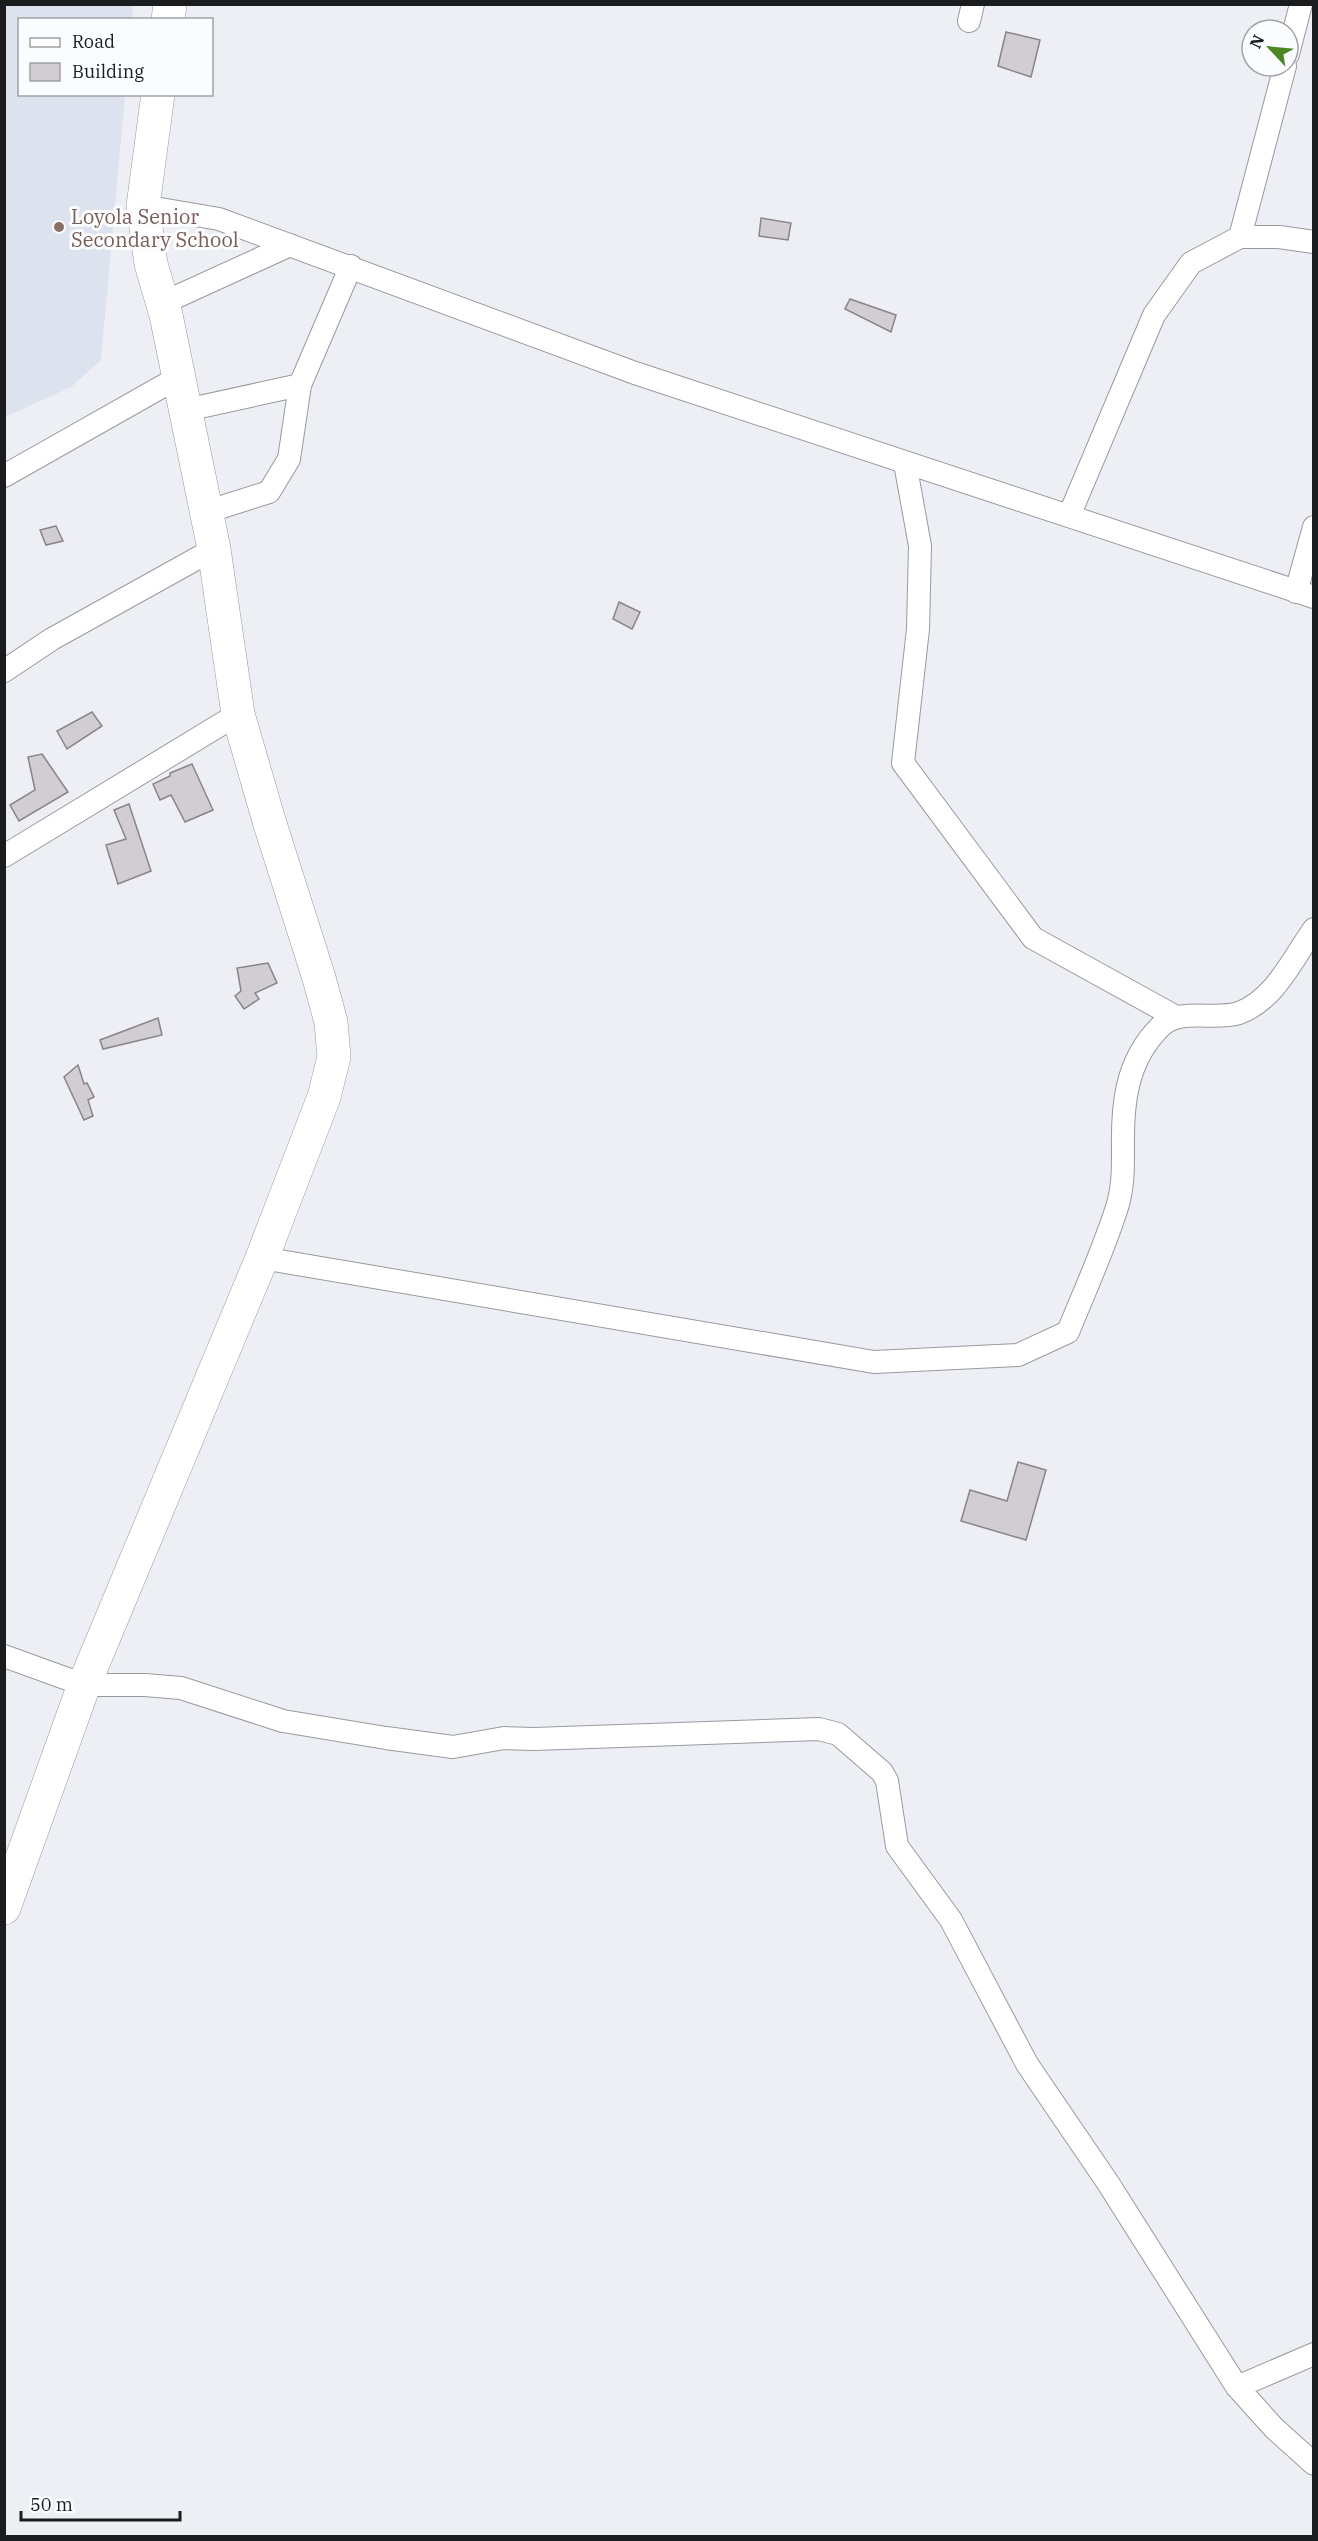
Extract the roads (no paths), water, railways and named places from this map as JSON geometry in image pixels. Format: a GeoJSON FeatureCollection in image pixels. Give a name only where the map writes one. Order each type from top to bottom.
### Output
{"type":"FeatureCollection","features":[{"type":"Feature","properties":{"kind":"main road"},"geometry":{"type":"LineString","coordinates":[[4,1908],[84,1685],[262,1258],[324,1096],[334,1057],[331,1022],[319,978],[238,714],[214,549],[163,303],[151,264],[143,206],[158,96]]}},
{"type":"Feature","properties":{"kind":"street"},"geometry":{"type":"LineString","coordinates":[[1240,237],[1282,78]]}},
{"type":"Feature","properties":{"kind":"street"},"geometry":{"type":"LineString","coordinates":[[143,206],[219,219],[635,373],[1305,594],[1314,527]]}},
{"type":"Feature","properties":{"kind":"street"},"geometry":{"type":"LineString","coordinates":[[1070,516],[1154,315],[1191,263],[1240,237],[1279,237],[1314,242]]}},
{"type":"Feature","properties":{"kind":"street"},"geometry":{"type":"LineString","coordinates":[[163,303],[290,246]]}},
{"type":"Feature","properties":{"kind":"street"},"geometry":{"type":"LineString","coordinates":[[206,513],[269,492],[289,459],[300,385],[351,266]]}},
{"type":"Feature","properties":{"kind":"street"},"geometry":{"type":"LineString","coordinates":[[4,476],[179,377]]}},
{"type":"Feature","properties":{"kind":"street"},"geometry":{"type":"LineString","coordinates":[[186,410],[300,385]]}},
{"type":"Feature","properties":{"kind":"street"},"geometry":{"type":"LineString","coordinates":[[905,463],[920,546],[918,629],[903,763],[1033,938],[1176,1017]]}},
{"type":"Feature","properties":{"kind":"street"},"geometry":{"type":"LineString","coordinates":[[4,671],[52,639],[214,549]]}},
{"type":"Feature","properties":{"kind":"street"},"geometry":{"type":"LineString","coordinates":[[4,856],[238,714]]}},
{"type":"Feature","properties":{"kind":"street"},"geometry":{"type":"LineString","coordinates":[[262,1258],[874,1362],[1018,1355],[1068,1332],[1118,1204],[1123,1180],[1123,1109],[1129,1074],[1145,1044],[1161,1024],[1176,1017],[1222,1016],[1240,1012],[1260,1001],[1278,983],[1314,929]]}},
{"type":"Feature","properties":{"kind":"street"},"geometry":{"type":"LineString","coordinates":[[4,1656],[84,1685],[145,1685],[181,1688],[283,1721],[453,1746],[504,1738],[534,1739],[819,1729],[838,1734],[882,1772],[887,1781],[897,1846],[951,1920],[1027,2064],[1108,2182],[1237,2387],[1274,2428],[1314,2464]]}},
{"type":"Feature","properties":{"kind":"street"},"geometry":{"type":"LineString","coordinates":[[1237,2387],[1314,2354]]}},
{"type":"Feature","properties":{"kind":"place","name":"Loyola Senior Secondary School"},"geometry":{"type":"Point","coordinates":[59,227]}}]}
